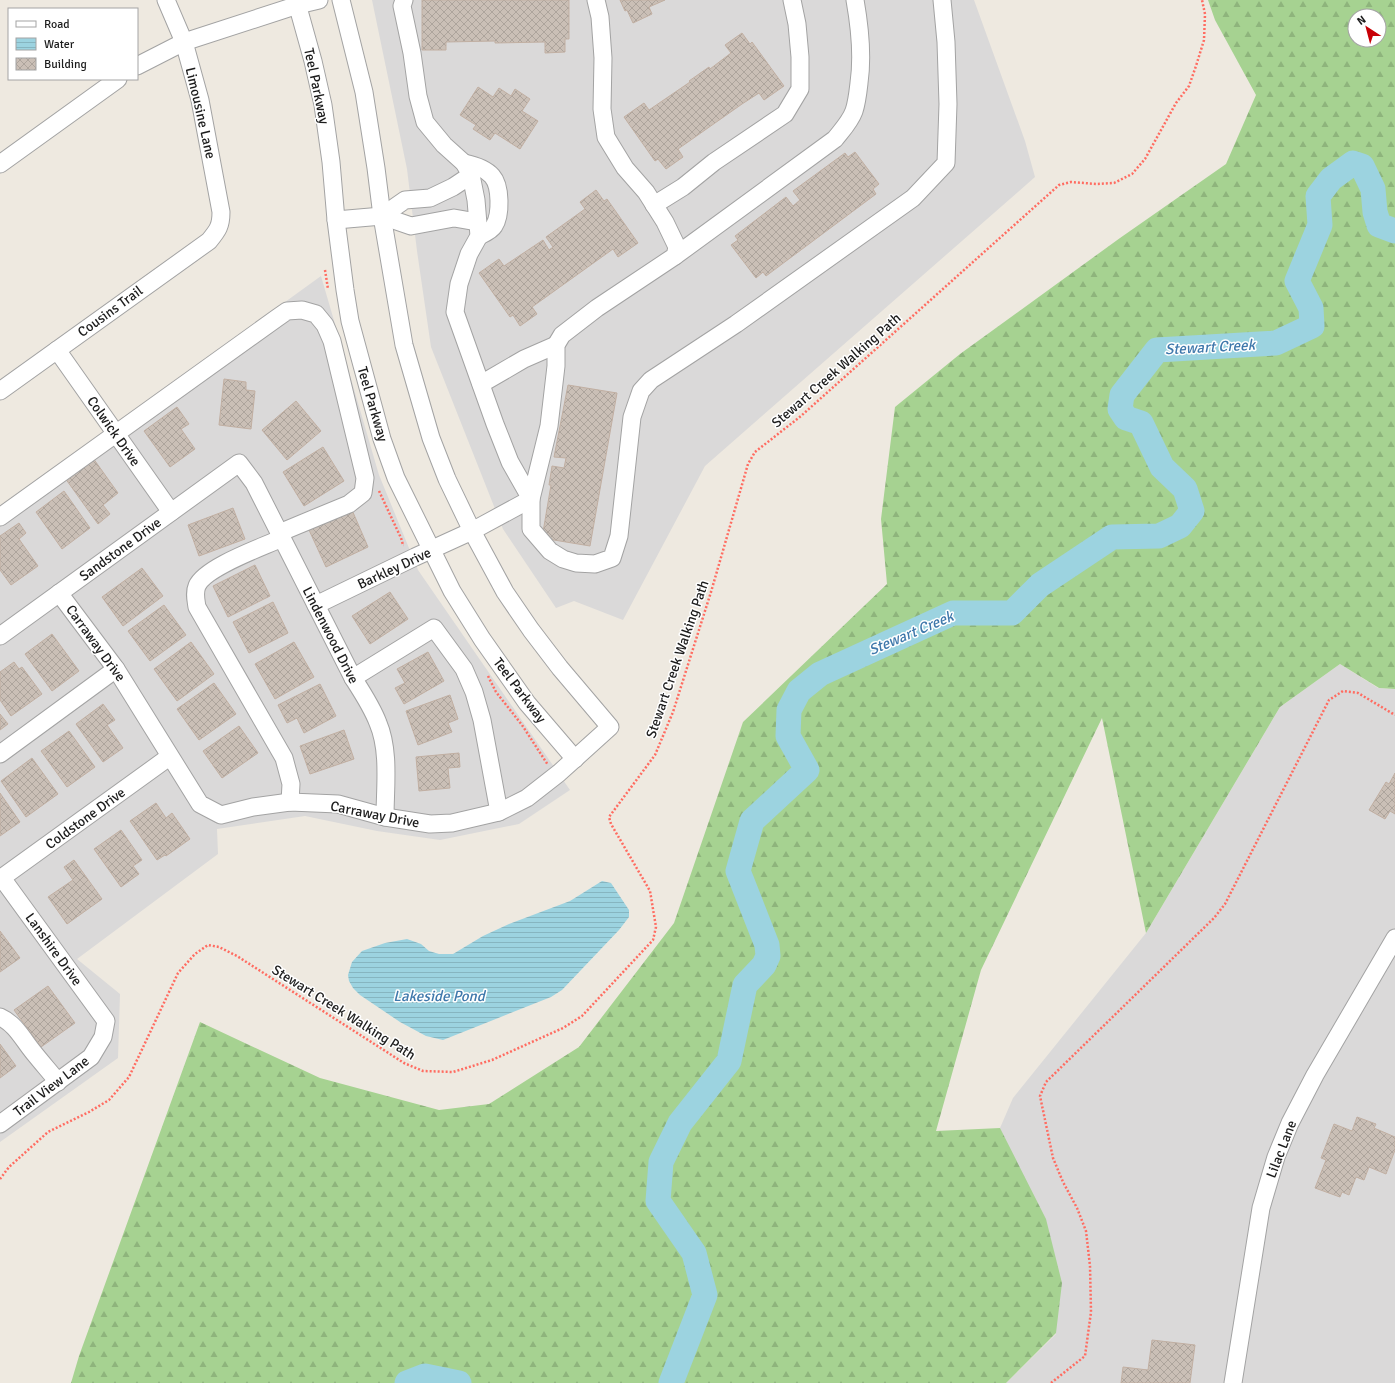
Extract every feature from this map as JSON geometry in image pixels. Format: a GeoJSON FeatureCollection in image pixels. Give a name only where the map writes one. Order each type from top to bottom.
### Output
{"type":"FeatureCollection","features":[{"type":"Feature","properties":{"kind":"street","name":"Limousine Lane"},"geometry":{"type":"LineString","coordinates":[[166,0],[184,42],[200,100],[222,212],[218,230]]}},
{"type":"Feature","properties":{"kind":"street"},"geometry":{"type":"LineString","coordinates":[[138,65],[184,42],[297,3],[319,0]]}},
{"type":"Feature","properties":{"kind":"street"},"geometry":{"type":"LineString","coordinates":[[341,0],[364,92],[382,216],[404,345],[431,438],[447,479],[472,531]]}},
{"type":"Feature","properties":{"kind":"street"},"geometry":{"type":"LineString","coordinates":[[404,0],[402,6],[412,53],[418,96],[425,122],[444,145],[468,169],[476,200],[478,229],[459,284],[455,312],[510,462],[531,499]]}},
{"type":"Feature","properties":{"kind":"street"},"geometry":{"type":"LineString","coordinates":[[596,0],[600,17],[602,109],[606,137],[625,168],[646,192],[665,222],[677,247],[675,256]]}},
{"type":"Feature","properties":{"kind":"street"},"geometry":{"type":"LineString","coordinates":[[654,205],[683,187],[714,162],[785,114],[800,89],[800,57],[797,24],[792,0]]}},
{"type":"Feature","properties":{"kind":"street"},"geometry":{"type":"LineString","coordinates":[[855,0],[862,50],[858,93],[854,110],[845,128],[835,139],[675,256],[597,308],[562,335],[556,345],[556,366],[549,426],[531,499],[531,529],[550,550],[563,559],[576,563],[595,564],[612,558],[619,536],[632,417],[641,391],[651,380],[736,324],[913,198],[946,164],[948,104],[946,42],[942,0]]}},
{"type":"Feature","properties":{"kind":"street","name":"Teel Parkway"},"geometry":{"type":"LineString","coordinates":[[297,3],[324,105],[344,290],[350,321],[382,439],[396,478],[452,591],[482,639],[527,703],[575,759]]}},
{"type":"Feature","properties":{"kind":"street"},"geometry":{"type":"LineString","coordinates":[[0,164],[117,80]]}},
{"type":"Feature","properties":{"kind":"street"},"geometry":{"type":"LineString","coordinates":[[336,220],[382,216],[411,226],[454,218],[478,229],[493,228],[497,218],[500,197],[492,176],[478,166],[468,169],[453,187],[430,198],[405,200],[382,216]]}},
{"type":"Feature","properties":{"kind":"street","name":"Cousins Trail"},"geometry":{"type":"LineString","coordinates":[[0,390],[209,241],[218,230]]}},
{"type":"Feature","properties":{"kind":"street"},"geometry":{"type":"LineString","coordinates":[[0,517],[287,311],[302,310],[316,314],[325,325],[332,341],[365,478],[363,493],[349,504],[281,535],[216,568],[204,576],[197,585],[195,595],[197,607],[284,758],[291,784],[290,802]]}},
{"type":"Feature","properties":{"kind":"street"},"geometry":{"type":"LineString","coordinates":[[481,384],[524,359],[556,345]]}},
{"type":"Feature","properties":{"kind":"street","name":"Colwick Drive"},"geometry":{"type":"LineString","coordinates":[[57,350],[171,512]]}},
{"type":"Feature","properties":{"kind":"street","name":"Sandstone Drive"},"geometry":{"type":"LineString","coordinates":[[0,636],[240,463]]}},
{"type":"Feature","properties":{"kind":"street","name":"Lindenwood Drive"},"geometry":{"type":"LineString","coordinates":[[240,463],[254,483],[352,678],[366,699],[379,724],[385,750],[385,817]]}},
{"type":"Feature","properties":{"kind":"street","name":"Barkley Drive"},"geometry":{"type":"LineString","coordinates":[[316,605],[472,531],[531,499]]}},
{"type":"Feature","properties":{"kind":"street","name":"Carraway Drive"},"geometry":{"type":"LineString","coordinates":[[60,592],[116,670],[169,757],[200,804],[221,815],[253,807],[290,802],[338,804],[385,817],[430,824],[452,823],[499,812],[527,798],[544,786],[610,727],[530,630],[505,592],[472,531]]}},
{"type":"Feature","properties":{"kind":"street"},"geometry":{"type":"LineString","coordinates":[[352,678],[434,628],[464,669],[474,692],[482,720],[499,812]]}},
{"type":"Feature","properties":{"kind":"street"},"geometry":{"type":"LineString","coordinates":[[0,754],[116,670]]}},
{"type":"Feature","properties":{"kind":"street","name":"Coldstone Drive"},"geometry":{"type":"LineString","coordinates":[[1,878],[169,757]]}},
{"type":"Feature","properties":{"kind":"street","name":"Lanshire Drive"},"geometry":{"type":"LineString","coordinates":[[1,878],[106,1021]]}},
{"type":"Feature","properties":{"kind":"street","name":"Lilac Lane"},"geometry":{"type":"LineString","coordinates":[[1233,1383],[1261,1208],[1276,1157],[1290,1123],[1315,1075],[1395,938]]}},
{"type":"Feature","properties":{"kind":"street"},"geometry":{"type":"LineString","coordinates":[[0,1017],[8,1021],[18,1031],[58,1082]]}},
{"type":"Feature","properties":{"kind":"street","name":"Trail View Lane"},"geometry":{"type":"LineString","coordinates":[[0,1124],[91,1057],[103,1037],[106,1021]]}},
{"type":"Feature","properties":{"kind":"path","name":"Stewart Creek Walking Path"},"geometry":{"type":"LineString","coordinates":[[0,1179],[9,1167],[48,1132],[89,1112],[109,1100],[129,1077],[178,973],[195,954],[208,945],[219,947],[237,956],[404,1063],[423,1071],[453,1072],[492,1060],[563,1028],[582,1016],[653,940],[656,927],[650,891],[610,824],[609,817],[655,755],[673,712],[711,592],[748,464],[755,452],[801,416],[1059,185],[1072,182],[1096,184],[1114,183],[1132,174],[1144,159],[1176,102],[1189,86],[1204,40],[1204,14],[1202,0]]}},
{"type":"Feature","properties":{"kind":"path"},"geometry":{"type":"LineString","coordinates":[[1051,1383],[1085,1356],[1091,1312],[1090,1266],[1086,1231],[1077,1208],[1063,1182],[1053,1158],[1040,1096],[1046,1082],[1214,918],[1225,904],[1329,700],[1343,691],[1358,692],[1395,715]]}},
{"type":"Feature","properties":{"kind":"shaded area"},"geometry":{"type":"Polygon","coordinates":[[[372,0],[974,0],[1025,141],[1035,177],[705,466],[623,620],[574,601],[556,608],[503,529],[431,347],[407,169],[372,0]]]}},
{"type":"Feature","properties":{"kind":"shaded area"},"geometry":{"type":"Polygon","coordinates":[[[321,276],[379,475],[418,570],[570,790],[519,824],[440,840],[377,831],[305,816],[217,829],[218,854],[77,959],[120,994],[118,1058],[0,1142],[0,508],[321,276]]]}},
{"type":"Feature","properties":{"kind":"shaded area"},"geometry":{"type":"Polygon","coordinates":[[[1340,664],[1378,688],[1395,689],[1395,1383],[1006,1383],[1056,1334],[1000,1128],[1013,1098],[1146,933],[1280,707],[1340,664]]]}},
{"type":"Feature","properties":{"kind":"green space"},"geometry":{"type":"Polygon","coordinates":[[[1208,0],[1395,0],[1395,689],[1379,688],[1340,664],[1280,707],[1146,933],[1102,718],[981,970],[936,1131],[1000,1128],[1046,1219],[1062,1283],[1056,1333],[1006,1383],[71,1383],[79,1356],[200,1022],[320,1078],[439,1110],[489,1104],[579,1047],[674,923],[743,722],[887,584],[881,519],[895,407],[960,354],[1120,238],[1226,164],[1256,95],[1215,20],[1208,0]]]}},
{"type":"Feature","properties":{"kind":"water","name":"Lakeside Pond"},"geometry":{"type":"Polygon","coordinates":[[[602,881],[611,883],[629,910],[629,917],[619,930],[562,990],[551,997],[443,1040],[426,1036],[400,1022],[360,995],[349,981],[348,975],[352,962],[362,951],[385,943],[407,939],[421,944],[429,951],[439,954],[453,954],[483,936],[509,924],[570,901],[602,881]]]}},
{"type":"Feature","properties":{"kind":"building"},"geometry":{"type":"Polygon","coordinates":[[[422,0],[569,0],[569,39],[565,39],[565,52],[545,53],[545,42],[495,43],[495,41],[446,42],[446,50],[422,50],[422,0]]]}},
{"type":"Feature","properties":{"kind":"building"},"geometry":{"type":"Polygon","coordinates":[[[620,0],[665,0],[649,7],[652,14],[633,23],[620,0]]]}},
{"type":"Feature","properties":{"kind":"building"},"geometry":{"type":"Polygon","coordinates":[[[742,33],[750,44],[752,42],[784,86],[764,100],[759,93],[678,149],[683,157],[666,169],[658,159],[655,161],[624,117],[644,103],[649,110],[709,67],[710,69],[731,53],[725,45],[742,33]]]}},
{"type":"Feature","properties":{"kind":"building"},"geometry":{"type":"Polygon","coordinates":[[[478,87],[493,97],[499,88],[511,96],[515,89],[530,99],[522,111],[538,121],[520,149],[495,133],[490,140],[473,129],[476,125],[460,115],[478,87]]]}},
{"type":"Feature","properties":{"kind":"building"},"geometry":{"type":"Polygon","coordinates":[[[855,152],[879,184],[873,189],[876,194],[766,276],[763,272],[756,278],[731,245],[738,240],[735,236],[786,197],[793,206],[800,200],[793,191],[845,153],[848,157],[855,152]]]}},
{"type":"Feature","properties":{"kind":"building"},"geometry":{"type":"Polygon","coordinates":[[[596,190],[604,201],[607,199],[638,243],[618,257],[613,249],[532,307],[537,314],[520,326],[513,315],[510,317],[479,273],[499,259],[504,266],[543,240],[549,250],[553,247],[546,237],[585,209],[580,202],[596,190]]]}},
{"type":"Feature","properties":{"kind":"building"},"geometry":{"type":"Polygon","coordinates":[[[224,379],[246,382],[246,390],[255,391],[251,429],[219,425],[224,379]]]}},
{"type":"Feature","properties":{"kind":"building"},"geometry":{"type":"Polygon","coordinates":[[[568,385],[617,393],[590,546],[542,538],[551,485],[549,485],[552,466],[564,468],[566,458],[554,457],[568,385]]]}},
{"type":"Feature","properties":{"kind":"building"},"geometry":{"type":"Polygon","coordinates":[[[296,401],[321,431],[287,460],[262,430],[296,401]]]}},
{"type":"Feature","properties":{"kind":"building"},"geometry":{"type":"Polygon","coordinates":[[[177,407],[189,424],[181,429],[195,449],[170,467],[144,431],[177,407]]]}},
{"type":"Feature","properties":{"kind":"building"},"geometry":{"type":"Polygon","coordinates":[[[323,447],[344,481],[304,506],[283,472],[323,447]]]}},
{"type":"Feature","properties":{"kind":"building"},"geometry":{"type":"Polygon","coordinates":[[[93,458],[118,493],[103,505],[110,514],[98,524],[65,478],[93,458]]]}},
{"type":"Feature","properties":{"kind":"building"},"geometry":{"type":"Polygon","coordinates":[[[64,491],[90,528],[62,549],[36,512],[64,491]]]}},
{"type":"Feature","properties":{"kind":"building"},"geometry":{"type":"Polygon","coordinates":[[[233,508],[245,539],[199,556],[188,525],[233,508]]]}},
{"type":"Feature","properties":{"kind":"building"},"geometry":{"type":"Polygon","coordinates":[[[352,510],[368,547],[326,567],[309,530],[352,510]]]}},
{"type":"Feature","properties":{"kind":"building"},"geometry":{"type":"Polygon","coordinates":[[[19,523],[26,533],[19,539],[38,566],[11,585],[0,570],[0,536],[19,523]]]}},
{"type":"Feature","properties":{"kind":"building"},"geometry":{"type":"Polygon","coordinates":[[[255,565],[270,596],[228,617],[213,586],[255,565]]]}},
{"type":"Feature","properties":{"kind":"building"},"geometry":{"type":"Polygon","coordinates":[[[142,568],[163,596],[123,626],[102,597],[142,568]]]}},
{"type":"Feature","properties":{"kind":"building"},"geometry":{"type":"Polygon","coordinates":[[[390,592],[408,619],[370,644],[352,616],[390,592]]]}},
{"type":"Feature","properties":{"kind":"building"},"geometry":{"type":"Polygon","coordinates":[[[273,602],[288,633],[249,653],[233,622],[273,602]]]}},
{"type":"Feature","properties":{"kind":"building"},"geometry":{"type":"Polygon","coordinates":[[[164,605],[186,635],[150,661],[128,631],[164,605]]]}},
{"type":"Feature","properties":{"kind":"building"},"geometry":{"type":"Polygon","coordinates":[[[52,634],[79,671],[52,691],[25,654],[52,634]]]}},
{"type":"Feature","properties":{"kind":"building"},"geometry":{"type":"Polygon","coordinates":[[[191,642],[214,674],[177,701],[154,669],[191,642]]]}},
{"type":"Feature","properties":{"kind":"building"},"geometry":{"type":"Polygon","coordinates":[[[294,642],[314,677],[275,699],[255,664],[294,642]]]}},
{"type":"Feature","properties":{"kind":"building"},"geometry":{"type":"Polygon","coordinates":[[[428,652],[444,681],[404,704],[395,688],[405,683],[397,669],[428,652]]]}},
{"type":"Feature","properties":{"kind":"building"},"geometry":{"type":"Polygon","coordinates":[[[14,662],[19,669],[22,667],[42,694],[11,716],[0,700],[0,672],[14,662]]]}},
{"type":"Feature","properties":{"kind":"building"},"geometry":{"type":"Polygon","coordinates":[[[214,683],[236,714],[199,740],[177,709],[214,683]]]}},
{"type":"Feature","properties":{"kind":"building"},"geometry":{"type":"Polygon","coordinates":[[[320,684],[336,716],[304,733],[297,718],[287,723],[278,705],[320,684]]]}},
{"type":"Feature","properties":{"kind":"building"},"geometry":{"type":"Polygon","coordinates":[[[450,695],[458,719],[448,723],[452,732],[418,745],[406,711],[450,695]]]}},
{"type":"Feature","properties":{"kind":"building"},"geometry":{"type":"Polygon","coordinates":[[[103,704],[115,720],[107,725],[123,748],[103,762],[76,724],[103,704]]]}},
{"type":"Feature","properties":{"kind":"building"},"geometry":{"type":"Polygon","coordinates":[[[0,714],[8,724],[0,730],[0,714]]]}},
{"type":"Feature","properties":{"kind":"building"},"geometry":{"type":"Polygon","coordinates":[[[239,726],[258,753],[222,778],[203,751],[239,726]]]}},
{"type":"Feature","properties":{"kind":"building"},"geometry":{"type":"Polygon","coordinates":[[[344,730],[354,759],[310,774],[300,746],[344,730]]]}},
{"type":"Feature","properties":{"kind":"building"},"geometry":{"type":"Polygon","coordinates":[[[69,731],[95,767],[67,787],[41,751],[69,731]]]}},
{"type":"Feature","properties":{"kind":"building"},"geometry":{"type":"Polygon","coordinates":[[[459,753],[460,767],[448,768],[450,788],[419,791],[416,757],[459,753]]]}},
{"type":"Feature","properties":{"kind":"building"},"geometry":{"type":"Polygon","coordinates":[[[32,758],[58,794],[26,817],[1,781],[32,758]]]}},
{"type":"Feature","properties":{"kind":"building"},"geometry":{"type":"Polygon","coordinates":[[[1395,773],[1395,814],[1390,811],[1385,819],[1369,810],[1386,782],[1389,784],[1395,773]]]}},
{"type":"Feature","properties":{"kind":"building"},"geometry":{"type":"Polygon","coordinates":[[[0,793],[20,822],[0,836],[0,793]]]}},
{"type":"Feature","properties":{"kind":"building"},"geometry":{"type":"Polygon","coordinates":[[[156,803],[166,818],[172,813],[190,839],[166,856],[165,855],[157,860],[130,821],[156,803]]]}},
{"type":"Feature","properties":{"kind":"building"},"geometry":{"type":"Polygon","coordinates":[[[121,830],[142,860],[133,866],[139,874],[121,887],[94,849],[121,830]]]}},
{"type":"Feature","properties":{"kind":"building"},"geometry":{"type":"Polygon","coordinates":[[[74,860],[102,899],[67,924],[48,897],[73,880],[64,867],[74,860]]]}},
{"type":"Feature","properties":{"kind":"building"},"geometry":{"type":"Polygon","coordinates":[[[0,931],[20,958],[0,972],[0,931]]]}},
{"type":"Feature","properties":{"kind":"building"},"geometry":{"type":"Polygon","coordinates":[[[48,986],[75,1023],[41,1047],[14,1010],[48,986]]]}},
{"type":"Feature","properties":{"kind":"building"},"geometry":{"type":"Polygon","coordinates":[[[0,1044],[16,1066],[0,1078],[0,1044]]]}},
{"type":"Feature","properties":{"kind":"building"},"geometry":{"type":"Polygon","coordinates":[[[1357,1117],[1376,1124],[1374,1128],[1395,1137],[1395,1150],[1386,1174],[1369,1167],[1364,1180],[1356,1177],[1349,1195],[1342,1192],[1340,1197],[1315,1188],[1326,1160],[1321,1158],[1334,1124],[1352,1131],[1357,1117]]]}},
{"type":"Feature","properties":{"kind":"building"},"geometry":{"type":"Polygon","coordinates":[[[1152,1340],[1195,1345],[1190,1383],[1121,1383],[1123,1367],[1148,1370],[1152,1340]]]}},
{"type":"Feature","properties":{"kind":"waterway","name":"Stewart Creek"},"geometry":{"type":"LineString","coordinates":[[671,1383],[705,1295],[694,1253],[658,1201],[661,1162],[680,1123],[729,1061],[745,985],[764,965],[768,956],[767,945],[738,871],[752,821],[807,770],[788,736],[789,710],[799,691],[820,674],[953,613],[1012,613],[1040,585],[1112,537],[1159,536],[1180,526],[1192,511],[1185,489],[1162,467],[1141,423],[1126,418],[1120,409],[1122,395],[1157,350],[1276,343],[1312,326],[1311,308],[1297,281],[1320,225],[1318,196],[1331,179],[1353,163],[1362,166],[1373,189],[1375,212],[1379,225],[1395,231]]}},
{"type":"Feature","properties":{"kind":"waterway","name":"Stewart Creek"},"geometry":{"type":"LineString","coordinates":[[407,1383],[425,1376],[459,1383]]}}]}
